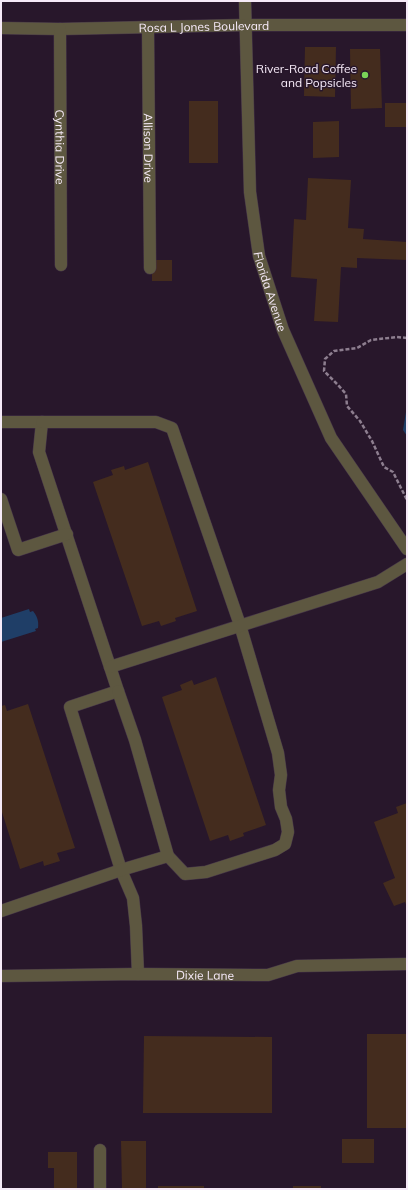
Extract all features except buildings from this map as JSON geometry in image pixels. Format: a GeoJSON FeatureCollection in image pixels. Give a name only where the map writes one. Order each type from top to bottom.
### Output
{"type":"FeatureCollection","features":[{"type":"Feature","properties":{"kind":"street","name":"Florida Avenue"},"geometry":{"type":"LineString","coordinates":[[245,1],[250,192],[259,256],[283,330],[331,438],[407,549]]}},
{"type":"Feature","properties":{"kind":"street","name":"Rosa L Jones Boulevard"},"geometry":{"type":"LineString","coordinates":[[1,28],[60,29],[246,25],[407,25]]}},
{"type":"Feature","properties":{"kind":"street","name":"Allison Drive"},"geometry":{"type":"LineString","coordinates":[[148,28],[150,268]]}},
{"type":"Feature","properties":{"kind":"street","name":"Cynthia Drive"},"geometry":{"type":"LineString","coordinates":[[60,29],[62,265]]}},
{"type":"Feature","properties":{"kind":"street"},"geometry":{"type":"LineString","coordinates":[[1,422],[42,422],[156,422],[172,428],[240,625],[278,753],[281,774],[279,790],[281,807],[286,820],[288,832],[285,844],[275,850],[206,872],[185,874],[168,856],[136,740],[118,691],[39,452],[42,422]]}},
{"type":"Feature","properties":{"kind":"street"},"geometry":{"type":"LineString","coordinates":[[1,499],[18,550],[66,534]]}},
{"type":"Feature","properties":{"kind":"street"},"geometry":{"type":"LineString","coordinates":[[110,667],[378,582],[407,564]]}},
{"type":"Feature","properties":{"kind":"street"},"geometry":{"type":"LineString","coordinates":[[118,691],[70,707],[121,870],[133,898],[138,974]]}},
{"type":"Feature","properties":{"kind":"street"},"geometry":{"type":"LineString","coordinates":[[1,911],[121,870],[168,856]]}},
{"type":"Feature","properties":{"kind":"street","name":"Dixie Lane"},"geometry":{"type":"LineString","coordinates":[[1,976],[138,974],[268,975],[297,966],[407,964]]}},
{"type":"Feature","properties":{"kind":"street"},"geometry":{"type":"LineString","coordinates":[[100,1150],[100,1189]]}},
{"type":"Feature","properties":{"kind":"path"},"geometry":{"type":"LineString","coordinates":[[407,338],[371,340],[357,348],[334,351],[324,359],[324,371],[346,394],[347,406],[360,421],[372,441],[384,467],[393,472],[407,500]]}},
{"type":"Feature","properties":{"kind":"water"},"geometry":{"type":"Polygon","coordinates":[[[407,412],[407,436],[403,430],[407,412]]]}},
{"type":"Feature","properties":{"kind":"water"},"geometry":{"type":"Polygon","coordinates":[[[29,609],[30,612],[33,611],[36,615],[38,628],[35,629],[36,631],[1,642],[1,618],[29,609]]]}},
{"type":"Feature","properties":{"kind":"place","name":"River-Road Coffee and Popsicles"},"geometry":{"type":"Point","coordinates":[365,75]}}]}
